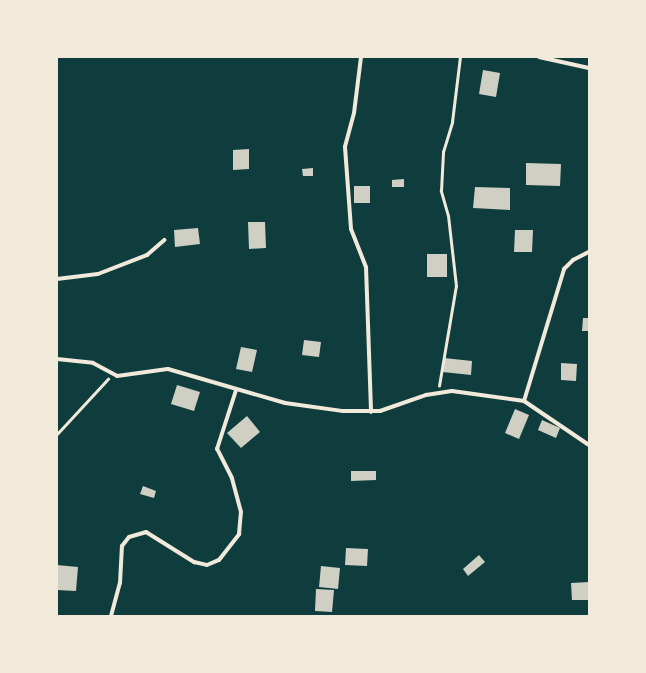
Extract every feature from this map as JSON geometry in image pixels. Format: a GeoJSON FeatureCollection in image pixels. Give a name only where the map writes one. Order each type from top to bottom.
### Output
{"type":"FeatureCollection","features":[{"type":"Feature","properties":{"kind":"street"},"geometry":{"type":"LineString","coordinates":[[361,57],[354,112],[345,147],[351,229],[366,268],[371,412]]}},
{"type":"Feature","properties":{"kind":"street"},"geometry":{"type":"LineString","coordinates":[[539,57],[589,68]]}},
{"type":"Feature","properties":{"kind":"street"},"geometry":{"type":"LineString","coordinates":[[57,279],[98,274],[147,255],[164,240]]}},
{"type":"Feature","properties":{"kind":"street"},"geometry":{"type":"LineString","coordinates":[[524,401],[564,268],[572,260],[589,252]]}},
{"type":"Feature","properties":{"kind":"street"},"geometry":{"type":"LineString","coordinates":[[57,359],[93,363],[113,375],[136,374],[164,368],[236,390],[312,408],[371,412],[391,408],[438,392],[452,391],[524,401],[589,445]]}},
{"type":"Feature","properties":{"kind":"street"},"geometry":{"type":"LineString","coordinates":[[111,616],[120,583],[122,546],[129,537],[146,532],[194,562],[207,565],[219,560],[239,534],[241,512],[232,478],[217,449],[236,390]]}},
{"type":"Feature","properties":{"kind":"path"},"geometry":{"type":"LineString","coordinates":[[438,392],[456,286],[448,216],[441,191],[443,152],[452,122],[460,57]]}},
{"type":"Feature","properties":{"kind":"path"},"geometry":{"type":"LineString","coordinates":[[57,434],[113,375]]}},
{"type":"Feature","properties":{"kind":"building"},"geometry":{"type":"Polygon","coordinates":[[[483,70],[500,73],[496,97],[479,94],[483,70]]]}},
{"type":"Feature","properties":{"kind":"building"},"geometry":{"type":"Polygon","coordinates":[[[249,149],[249,169],[233,170],[233,150],[249,149]]]}},
{"type":"Feature","properties":{"kind":"building"},"geometry":{"type":"Polygon","coordinates":[[[526,163],[561,164],[560,186],[526,185],[526,163]]]}},
{"type":"Feature","properties":{"kind":"building"},"geometry":{"type":"Polygon","coordinates":[[[313,168],[313,176],[303,176],[302,169],[313,168]]]}},
{"type":"Feature","properties":{"kind":"building"},"geometry":{"type":"Polygon","coordinates":[[[404,179],[404,187],[392,187],[392,180],[404,179]]]}},
{"type":"Feature","properties":{"kind":"building"},"geometry":{"type":"Polygon","coordinates":[[[354,186],[370,186],[370,203],[354,203],[354,186]]]}},
{"type":"Feature","properties":{"kind":"building"},"geometry":{"type":"Polygon","coordinates":[[[475,187],[510,188],[510,210],[473,208],[475,187]]]}},
{"type":"Feature","properties":{"kind":"building"},"geometry":{"type":"Polygon","coordinates":[[[248,222],[265,222],[266,248],[249,249],[248,222]]]}},
{"type":"Feature","properties":{"kind":"building"},"geometry":{"type":"Polygon","coordinates":[[[198,228],[200,244],[175,247],[174,230],[198,228]]]}},
{"type":"Feature","properties":{"kind":"building"},"geometry":{"type":"Polygon","coordinates":[[[515,230],[533,230],[532,252],[514,252],[515,230]]]}},
{"type":"Feature","properties":{"kind":"building"},"geometry":{"type":"Polygon","coordinates":[[[427,254],[447,254],[447,277],[427,277],[427,254]]]}},
{"type":"Feature","properties":{"kind":"building"},"geometry":{"type":"Polygon","coordinates":[[[583,318],[589,318],[589,331],[582,331],[583,318]]]}},
{"type":"Feature","properties":{"kind":"building"},"geometry":{"type":"Polygon","coordinates":[[[304,340],[321,342],[319,357],[302,355],[304,340]]]}},
{"type":"Feature","properties":{"kind":"building"},"geometry":{"type":"Polygon","coordinates":[[[241,347],[257,350],[252,372],[236,369],[241,347]]]}},
{"type":"Feature","properties":{"kind":"building"},"geometry":{"type":"Polygon","coordinates":[[[444,358],[472,361],[471,375],[443,372],[444,358]]]}},
{"type":"Feature","properties":{"kind":"building"},"geometry":{"type":"Polygon","coordinates":[[[561,363],[577,364],[576,381],[561,380],[561,363]]]}},
{"type":"Feature","properties":{"kind":"building"},"geometry":{"type":"Polygon","coordinates":[[[177,385],[200,392],[194,411],[171,404],[177,385]]]}},
{"type":"Feature","properties":{"kind":"building"},"geometry":{"type":"Polygon","coordinates":[[[515,409],[529,415],[519,439],[505,433],[515,409]]]}},
{"type":"Feature","properties":{"kind":"building"},"geometry":{"type":"Polygon","coordinates":[[[247,416],[260,432],[241,448],[227,433],[247,416]]]}},
{"type":"Feature","properties":{"kind":"building"},"geometry":{"type":"Polygon","coordinates":[[[542,420],[560,428],[556,438],[538,430],[542,420]]]}},
{"type":"Feature","properties":{"kind":"building"},"geometry":{"type":"Polygon","coordinates":[[[351,471],[376,471],[376,480],[351,481],[351,471]]]}},
{"type":"Feature","properties":{"kind":"building"},"geometry":{"type":"Polygon","coordinates":[[[143,486],[156,491],[154,498],[140,494],[143,486]]]}},
{"type":"Feature","properties":{"kind":"building"},"geometry":{"type":"Polygon","coordinates":[[[346,548],[368,549],[367,566],[345,565],[346,548]]]}},
{"type":"Feature","properties":{"kind":"building"},"geometry":{"type":"Polygon","coordinates":[[[479,555],[485,562],[468,576],[463,569],[479,555]]]}},
{"type":"Feature","properties":{"kind":"building"},"geometry":{"type":"Polygon","coordinates":[[[57,565],[78,567],[76,591],[57,590],[57,565]]]}},
{"type":"Feature","properties":{"kind":"building"},"geometry":{"type":"Polygon","coordinates":[[[321,566],[340,568],[338,589],[319,587],[321,566]]]}},
{"type":"Feature","properties":{"kind":"building"},"geometry":{"type":"Polygon","coordinates":[[[589,582],[589,600],[572,600],[571,583],[589,582]]]}},
{"type":"Feature","properties":{"kind":"building"},"geometry":{"type":"Polygon","coordinates":[[[316,589],[334,590],[332,612],[315,611],[316,589]]]}}]}
